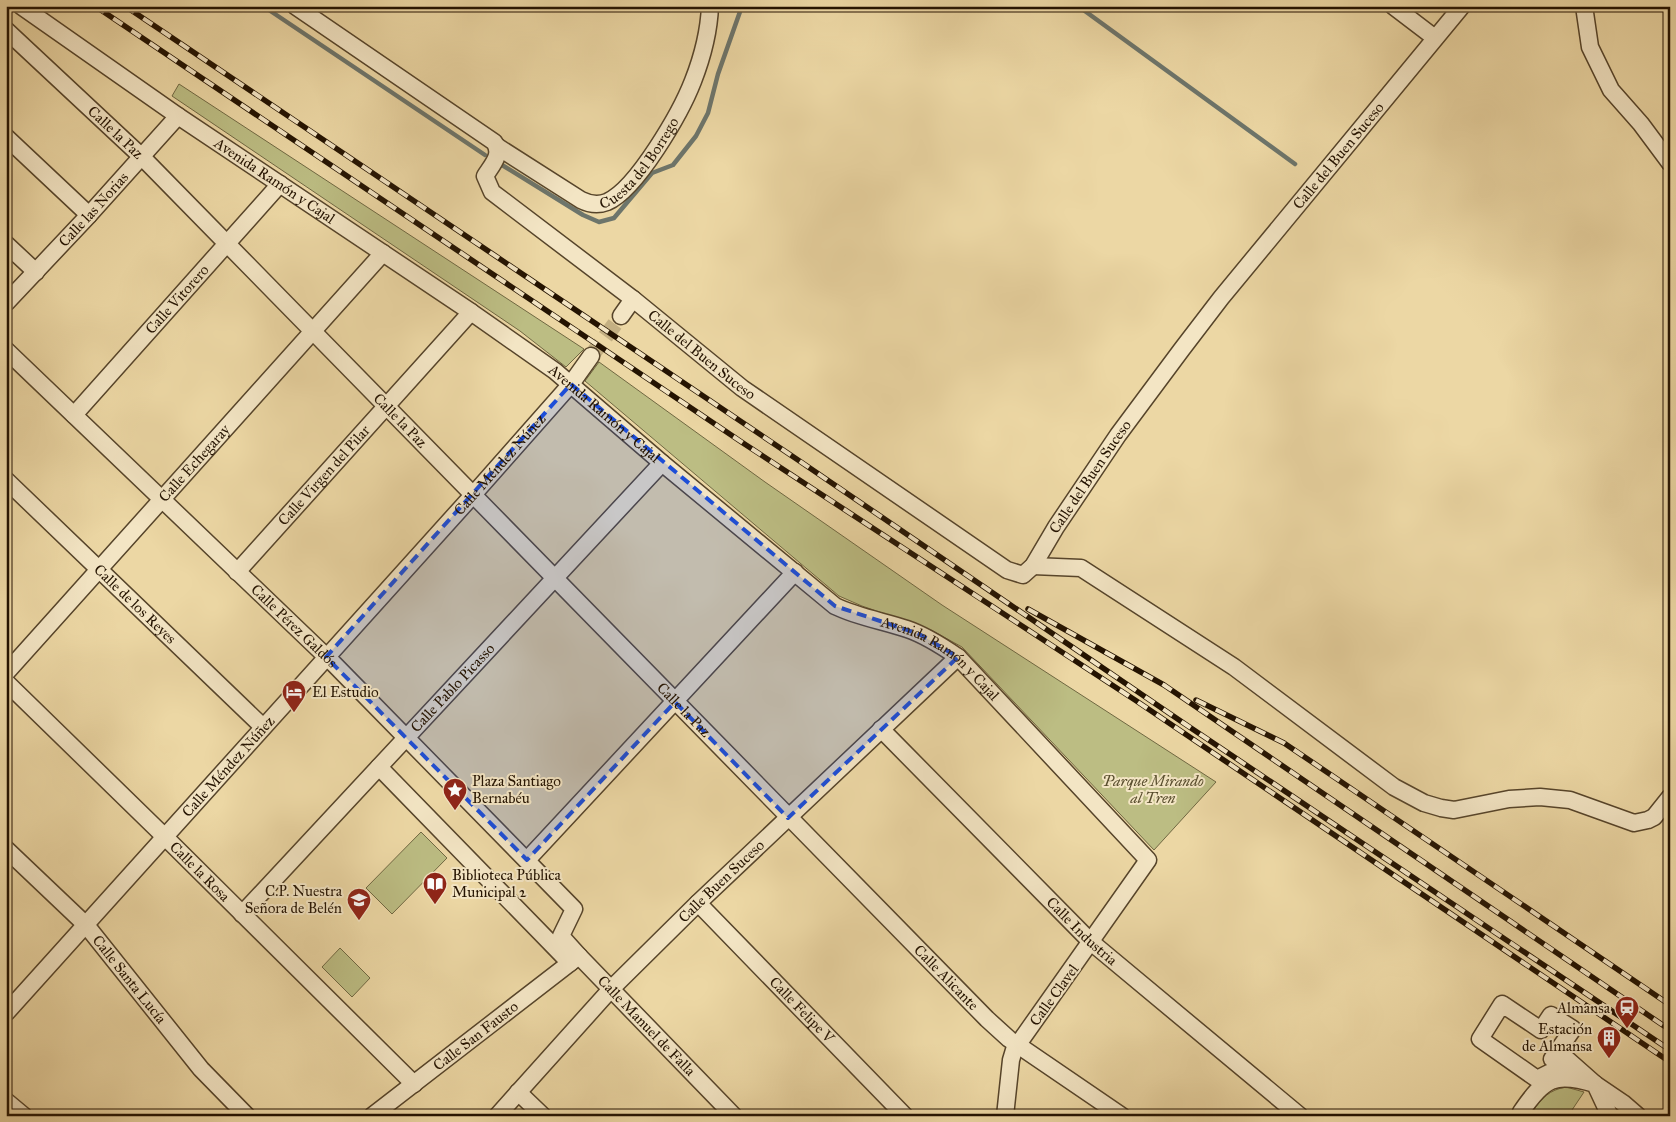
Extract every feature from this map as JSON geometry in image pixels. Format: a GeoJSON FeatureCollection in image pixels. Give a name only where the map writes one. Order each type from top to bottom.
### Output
{"type":"FeatureCollection","features":[{"type":"Feature","properties":{"kind":"street","name":"Avenida Ramón y Cajal"},"geometry":{"type":"LineString","coordinates":[[21,6],[178,116],[543,362],[836,606],[850,613],[919,634],[958,657],[1148,860]]}},
{"type":"Feature","properties":{"kind":"street"},"geometry":{"type":"LineString","coordinates":[[295,6],[494,142],[498,147],[498,155],[486,176],[492,192],[633,299],[622,316]]}},
{"type":"Feature","properties":{"kind":"street","name":"Cuesta del Borrego"},"geometry":{"type":"LineString","coordinates":[[498,147],[590,204],[598,204],[617,195],[628,185],[651,156],[667,133],[683,104],[700,61],[710,6]]}},
{"type":"Feature","properties":{"kind":"street"},"geometry":{"type":"LineString","coordinates":[[1393,6],[1435,38]]}},
{"type":"Feature","properties":{"kind":"street","name":"Calle del Buen Suceso"},"geometry":{"type":"LineString","coordinates":[[633,299],[742,388],[1007,570],[1023,575],[1033,566],[1056,527],[1118,435],[1221,298],[1462,6]]}},
{"type":"Feature","properties":{"kind":"street"},"geometry":{"type":"LineString","coordinates":[[1584,6],[1590,47],[1611,90],[1641,124],[1670,164]]}},
{"type":"Feature","properties":{"kind":"street","name":"Calle la Paz"},"geometry":{"type":"LineString","coordinates":[[6,30],[142,157],[788,818]]}},
{"type":"Feature","properties":{"kind":"street","name":"Calle las Norias"},"geometry":{"type":"LineString","coordinates":[[6,303],[89,215],[178,116]]}},
{"type":"Feature","properties":{"kind":"street"},"geometry":{"type":"LineString","coordinates":[[6,137],[89,215]]}},
{"type":"Feature","properties":{"kind":"street","name":"Calle Vitorero"},"geometry":{"type":"LineString","coordinates":[[74,414],[280,184]]}},
{"type":"Feature","properties":{"kind":"street"},"geometry":{"type":"LineString","coordinates":[[6,244],[36,272]]}},
{"type":"Feature","properties":{"kind":"street","name":"Calle Echegaray"},"geometry":{"type":"LineString","coordinates":[[6,673],[383,253]]}},
{"type":"Feature","properties":{"kind":"street","name":"Calle Virgen del Pilar"},"geometry":{"type":"LineString","coordinates":[[237,572],[471,312]]}},
{"type":"Feature","properties":{"kind":"street","name":"Calle Pérez Galdós"},"geometry":{"type":"LineString","coordinates":[[6,350],[326,657],[574,909],[561,936]]}},
{"type":"Feature","properties":{"kind":"street","name":"Calle Méndez Núñez"},"geometry":{"type":"LineString","coordinates":[[6,1013],[472,496],[571,384],[591,356]]}},
{"type":"Feature","properties":{"kind":"street","name":"Calle Pablo Picasso"},"geometry":{"type":"LineString","coordinates":[[242,914],[662,463]]}},
{"type":"Feature","properties":{"kind":"street","name":"Calle de los Reyes"},"geometry":{"type":"LineString","coordinates":[[6,480],[263,727]]}},
{"type":"Feature","properties":{"kind":"street"},"geometry":{"type":"LineString","coordinates":[[1033,566],[1081,568],[1234,668],[1394,787],[1424,803],[1454,810],[1509,799],[1540,798],[1570,800],[1634,823],[1654,817],[1670,797]]}},
{"type":"Feature","properties":{"kind":"street"},"geometry":{"type":"LineString","coordinates":[[526,860],[676,702],[795,572]]}},
{"type":"Feature","properties":{"kind":"street","name":"Calle Buen Suceso"},"geometry":{"type":"LineString","coordinates":[[497,1116],[611,989],[698,903],[958,657]]}},
{"type":"Feature","properties":{"kind":"street","name":"Calle la Rosa"},"geometry":{"type":"LineString","coordinates":[[6,682],[414,1084]]}},
{"type":"Feature","properties":{"kind":"street","name":"Calle Industria"},"geometry":{"type":"LineString","coordinates":[[881,729],[1091,942],[1300,1116]]}},
{"type":"Feature","properties":{"kind":"street"},"geometry":{"type":"LineString","coordinates":[[379,767],[575,959]]}},
{"type":"Feature","properties":{"kind":"street","name":"Calle Alicante"},"geometry":{"type":"LineString","coordinates":[[788,818],[987,1019],[1018,1045],[1122,1116]]}},
{"type":"Feature","properties":{"kind":"street","name":"Calle Santa Lucía"},"geometry":{"type":"LineString","coordinates":[[6,849],[86,926],[201,1069],[247,1116]]}},
{"type":"Feature","properties":{"kind":"street","name":"Calle Clavel"},"geometry":{"type":"LineString","coordinates":[[1005,1116],[1012,1054],[1148,860]]}},
{"type":"Feature","properties":{"kind":"street","name":"Calle Felipe V"},"geometry":{"type":"LineString","coordinates":[[698,903],[905,1116]]}},
{"type":"Feature","properties":{"kind":"street","name":"Calle Manuel de Falla"},"geometry":{"type":"LineString","coordinates":[[561,936],[575,959],[611,989],[734,1116]]}},
{"type":"Feature","properties":{"kind":"street","name":"Calle San Fausto"},"geometry":{"type":"LineString","coordinates":[[372,1116],[575,959]]}},
{"type":"Feature","properties":{"kind":"street"},"geometry":{"type":"LineString","coordinates":[[1502,1004],[1541,1030],[1551,1014],[1573,1029],[1558,1051],[1552,1059],[1565,1069],[1553,1071],[1538,1078],[1480,1039],[1502,1004]]}},
{"type":"Feature","properties":{"kind":"street"},"geometry":{"type":"LineString","coordinates":[[1558,1051],[1596,1084],[1623,1102],[1638,1116]]}},
{"type":"Feature","properties":{"kind":"street"},"geometry":{"type":"LineString","coordinates":[[1520,1116],[1520,1112],[1538,1088],[1546,1083],[1562,1078],[1585,1080],[1596,1084],[1610,1116]]}},
{"type":"Feature","properties":{"kind":"street"},"geometry":{"type":"LineString","coordinates":[[518,1092],[543,1116]]}},
{"type":"Feature","properties":{"kind":"street"},"geometry":{"type":"LineString","coordinates":[[6,1101],[24,1116]]}},
{"type":"Feature","properties":{"kind":"highlighted area"},"geometry":{"type":"Polygon","coordinates":[[[571,384],[835,606],[919,634],[958,657],[788,818],[675,702],[527,860],[326,657],[571,384]]]}},
{"type":"Feature","properties":{"kind":"green space"},"geometry":{"type":"Polygon","coordinates":[[[179,84],[584,349],[566,367],[520,331],[172,96],[179,84]]]}},
{"type":"Feature","properties":{"kind":"green space","name":"Parque Mirando al Tren"},"geometry":{"type":"Polygon","coordinates":[[[599,362],[765,482],[942,605],[1216,782],[1154,850],[962,647],[931,630],[839,596],[585,381],[599,362]]]}},
{"type":"Feature","properties":{"kind":"green space"},"geometry":{"type":"Polygon","coordinates":[[[421,832],[447,858],[392,914],[366,888],[421,832]]]}},
{"type":"Feature","properties":{"kind":"green space"},"geometry":{"type":"Polygon","coordinates":[[[340,948],[370,978],[352,997],[322,967],[340,948]]]}},
{"type":"Feature","properties":{"kind":"green space"},"geometry":{"type":"Polygon","coordinates":[[[1566,1087],[1584,1092],[1568,1116],[1540,1116],[1533,1111],[1546,1095],[1566,1087]]]}},
{"type":"Feature","properties":{"kind":"waterway"},"geometry":{"type":"LineString","coordinates":[[263,6],[485,155]]}},
{"type":"Feature","properties":{"kind":"waterway"},"geometry":{"type":"LineString","coordinates":[[502,165],[583,215],[599,222],[614,218],[652,173],[673,165],[696,136],[708,113],[718,74],[742,6]]}},
{"type":"Feature","properties":{"kind":"waterway"},"geometry":{"type":"LineString","coordinates":[[1078,6],[1295,164]]}},
{"type":"Feature","properties":{"kind":"tunnel"},"geometry":{"type":"LineString","coordinates":[[591,356],[621,316]]}},
{"type":"Feature","properties":{"kind":"railway"},"geometry":{"type":"LineString","coordinates":[[95,6],[743,443],[1135,700],[1670,1062]]}},
{"type":"Feature","properties":{"kind":"railway"},"geometry":{"type":"LineString","coordinates":[[125,6],[1670,1050]]}},
{"type":"Feature","properties":{"kind":"railway"},"geometry":{"type":"LineString","coordinates":[[1028,609],[1164,685],[1670,1030]]}},
{"type":"Feature","properties":{"kind":"railway"},"geometry":{"type":"LineString","coordinates":[[1196,700],[1284,743],[1670,1005]]}},
{"type":"Feature","properties":{"kind":"place","name":"El Estudio"},"geometry":{"type":"Point","coordinates":[294,713]}},
{"type":"Feature","properties":{"kind":"place","name":"Plaza Santiago Bernabéu"},"geometry":{"type":"Point","coordinates":[455,811]}},
{"type":"Feature","properties":{"kind":"place","name":"Biblioteca Pública Municipal 2"},"geometry":{"type":"Point","coordinates":[435,905]}},
{"type":"Feature","properties":{"kind":"place","name":"C.P. Nuestra Señora de Belén"},"geometry":{"type":"Point","coordinates":[359,921]}},
{"type":"Feature","properties":{"kind":"place","name":"Almansa"},"geometry":{"type":"Point","coordinates":[1627,1029]}},
{"type":"Feature","properties":{"kind":"place","name":"Estación de Almansa"},"geometry":{"type":"Point","coordinates":[1609,1059]}}]}
